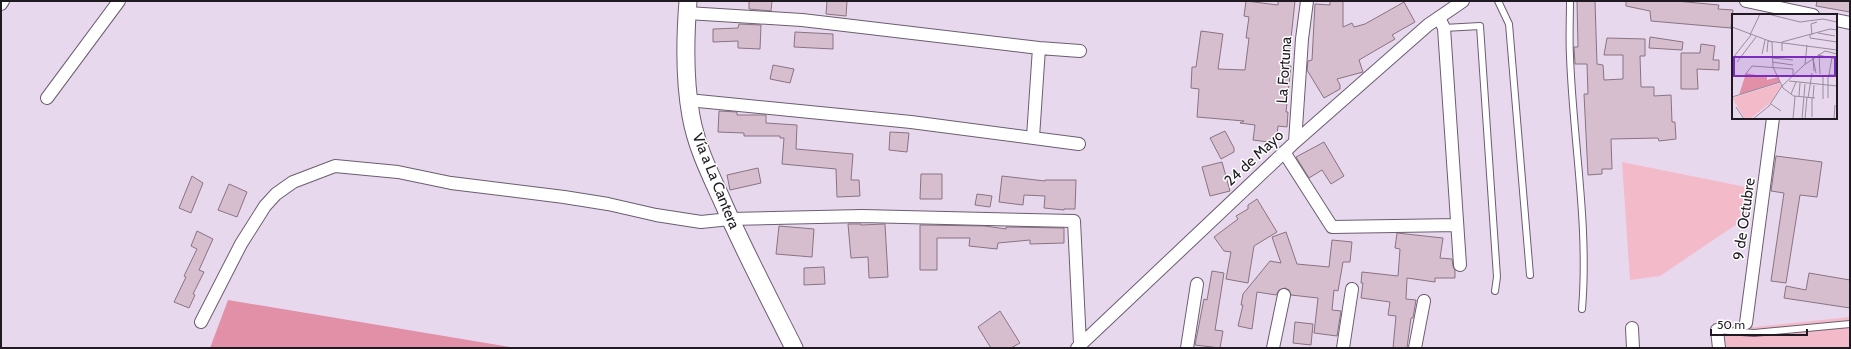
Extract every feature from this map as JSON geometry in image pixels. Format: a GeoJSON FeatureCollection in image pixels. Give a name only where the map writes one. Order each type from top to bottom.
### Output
{"type":"FeatureCollection","features":[{"type":"Feature","properties":{"kind":"main road","name":"Vía a La Cantera"},"geometry":{"type":"LineString","coordinates":[[688,7],[686,53],[688,100],[700,149],[730,219],[794,348]]}},
{"type":"Feature","properties":{"kind":"street"},"geometry":{"type":"LineString","coordinates":[[47,98],[119,1]]}},
{"type":"Feature","properties":{"kind":"street","name":"La Fortuna"},"geometry":{"type":"LineString","coordinates":[[1295,142],[1302,39],[1307,1]]}},
{"type":"Feature","properties":{"kind":"street","name":"24 de Mayo"},"geometry":{"type":"LineString","coordinates":[[1078,346],[1295,142],[1441,23],[1463,1]]}},
{"type":"Feature","properties":{"kind":"street"},"geometry":{"type":"LineString","coordinates":[[1746,1],[1792,9],[1810,14]]}},
{"type":"Feature","properties":{"kind":"street"},"geometry":{"type":"LineString","coordinates":[[688,7],[1039,48],[1080,51]]}},
{"type":"Feature","properties":{"kind":"street"},"geometry":{"type":"LineString","coordinates":[[1837,20],[1850,23]]}},
{"type":"Feature","properties":{"kind":"street"},"geometry":{"type":"LineString","coordinates":[[1441,23],[1460,265]]}},
{"type":"Feature","properties":{"kind":"street"},"geometry":{"type":"LineString","coordinates":[[1033,137],[1039,48]]}},
{"type":"Feature","properties":{"kind":"street"},"geometry":{"type":"LineString","coordinates":[[688,100],[911,122],[1079,144]]}},
{"type":"Feature","properties":{"kind":"street","name":"9 de Octubre"},"geometry":{"type":"LineString","coordinates":[[1746,323],[1773,119]]}},
{"type":"Feature","properties":{"kind":"street"},"geometry":{"type":"LineString","coordinates":[[1284,152],[1332,227],[1457,225]]}},
{"type":"Feature","properties":{"kind":"street"},"geometry":{"type":"LineString","coordinates":[[201,322],[241,244],[265,206],[276,194],[293,182],[335,166],[398,172],[451,183],[564,197],[700,222],[730,219],[862,216],[1074,221],[1078,346]]}},
{"type":"Feature","properties":{"kind":"street"},"geometry":{"type":"LineString","coordinates":[[1187,348],[1198,284]]}},
{"type":"Feature","properties":{"kind":"street"},"geometry":{"type":"LineString","coordinates":[[1343,348],[1352,289]]}},
{"type":"Feature","properties":{"kind":"street"},"geometry":{"type":"LineString","coordinates":[[1273,348],[1284,295]]}},
{"type":"Feature","properties":{"kind":"street"},"geometry":{"type":"LineString","coordinates":[[1416,348],[1424,301]]}},
{"type":"Feature","properties":{"kind":"street"},"geometry":{"type":"LineString","coordinates":[[1632,328],[1633,348]]}},
{"type":"Feature","properties":{"kind":"street"},"geometry":{"type":"LineString","coordinates":[[1717,330],[1719,348]]}},
{"type":"Feature","properties":{"kind":"lane"},"geometry":{"type":"LineString","coordinates":[[1498,1],[1509,24],[1530,275]]}},
{"type":"Feature","properties":{"kind":"lane"},"geometry":{"type":"LineString","coordinates":[[1570,1],[1570,57],[1583,210],[1584,286],[1582,309]]}},
{"type":"Feature","properties":{"kind":"lane"},"geometry":{"type":"LineString","coordinates":[[1441,23],[1480,26],[1497,277],[1495,291]]}},
{"type":"Feature","properties":{"kind":"lane"},"geometry":{"type":"LineString","coordinates":[[1717,330],[1754,333],[1850,324]]}},
{"type":"Feature","properties":{"kind":"shaded area"},"geometry":{"type":"Polygon","coordinates":[[[1622,162],[1751,188],[1746,218],[1660,276],[1630,280],[1622,162]]]}},
{"type":"Feature","properties":{"kind":"shaded area"},"geometry":{"type":"Polygon","coordinates":[[[228,300],[516,348],[210,348],[228,300]]]}},
{"type":"Feature","properties":{"kind":"shaded area"},"geometry":{"type":"Polygon","coordinates":[[[1850,317],[1850,348],[1726,348],[1724,326],[1755,327],[1850,317]]]}},
{"type":"Feature","properties":{"kind":"building"},"geometry":{"type":"Polygon","coordinates":[[[749,1],[772,1],[771,11],[749,9],[749,1]]]}},
{"type":"Feature","properties":{"kind":"building"},"geometry":{"type":"Polygon","coordinates":[[[827,1],[847,1],[846,16],[826,14],[827,1]]]}},
{"type":"Feature","properties":{"kind":"building"},"geometry":{"type":"Polygon","coordinates":[[[1246,1],[1278,5],[1278,1],[1295,1],[1288,66],[1291,66],[1286,112],[1288,112],[1287,127],[1278,126],[1276,143],[1253,140],[1255,125],[1240,123],[1244,121],[1197,117],[1199,89],[1191,88],[1192,67],[1196,67],[1201,31],[1223,34],[1218,69],[1245,70],[1249,38],[1246,38],[1249,17],[1244,16],[1246,1]]]}},
{"type":"Feature","properties":{"kind":"building"},"geometry":{"type":"Polygon","coordinates":[[[1330,1],[1343,1],[1343,27],[1352,23],[1354,27],[1365,24],[1404,2],[1415,22],[1392,35],[1395,39],[1359,60],[1363,72],[1337,79],[1340,89],[1324,98],[1307,70],[1308,61],[1312,60],[1315,4],[1330,5],[1330,1]]]}},
{"type":"Feature","properties":{"kind":"building"},"geometry":{"type":"Polygon","coordinates":[[[1577,1],[1595,1],[1597,64],[1603,65],[1604,80],[1623,79],[1623,55],[1604,55],[1607,38],[1645,39],[1645,56],[1640,56],[1641,87],[1654,87],[1654,96],[1671,95],[1672,122],[1675,122],[1676,139],[1659,141],[1658,138],[1611,139],[1612,169],[1602,169],[1602,174],[1588,175],[1584,94],[1588,94],[1587,64],[1575,64],[1574,47],[1578,47],[1577,1]]]}},
{"type":"Feature","properties":{"kind":"building"},"geometry":{"type":"Polygon","coordinates":[[[1626,1],[1676,1],[1719,5],[1718,9],[1733,10],[1731,28],[1651,21],[1650,11],[1626,6],[1626,1]]]}},
{"type":"Feature","properties":{"kind":"building"},"geometry":{"type":"Polygon","coordinates":[[[1817,1],[1850,1],[1850,12],[1816,6],[1817,1]]]}},
{"type":"Feature","properties":{"kind":"building"},"geometry":{"type":"Polygon","coordinates":[[[739,24],[761,25],[760,49],[738,48],[738,41],[713,42],[713,29],[738,28],[739,24]]]}},
{"type":"Feature","properties":{"kind":"building"},"geometry":{"type":"Polygon","coordinates":[[[795,32],[833,34],[833,49],[794,47],[795,32]]]}},
{"type":"Feature","properties":{"kind":"building"},"geometry":{"type":"Polygon","coordinates":[[[1650,37],[1683,42],[1682,50],[1649,48],[1650,37]]]}},
{"type":"Feature","properties":{"kind":"building"},"geometry":{"type":"Polygon","coordinates":[[[1701,44],[1715,46],[1713,60],[1719,60],[1719,70],[1697,69],[1698,89],[1681,89],[1681,53],[1700,53],[1701,44]]]}},
{"type":"Feature","properties":{"kind":"building"},"geometry":{"type":"Polygon","coordinates":[[[773,65],[794,69],[790,83],[770,79],[773,65]]]}},
{"type":"Feature","properties":{"kind":"building"},"geometry":{"type":"Polygon","coordinates":[[[719,111],[737,112],[737,115],[766,115],[766,123],[797,125],[796,149],[853,154],[851,180],[859,180],[860,196],[837,197],[836,169],[782,164],[784,138],[780,138],[780,136],[744,136],[744,133],[718,132],[719,111]]]}},
{"type":"Feature","properties":{"kind":"building"},"geometry":{"type":"Polygon","coordinates":[[[1225,131],[1234,148],[1234,152],[1221,159],[1210,138],[1225,131]]]}},
{"type":"Feature","properties":{"kind":"building"},"geometry":{"type":"Polygon","coordinates":[[[890,132],[909,133],[907,152],[889,150],[890,132]]]}},
{"type":"Feature","properties":{"kind":"building"},"geometry":{"type":"Polygon","coordinates":[[[1324,142],[1344,176],[1331,184],[1322,170],[1309,178],[1296,157],[1324,142]]]}},
{"type":"Feature","properties":{"kind":"building"},"geometry":{"type":"Polygon","coordinates":[[[1776,156],[1822,162],[1817,197],[1800,195],[1786,283],[1771,281],[1784,193],[1771,191],[1776,156]]]}},
{"type":"Feature","properties":{"kind":"building"},"geometry":{"type":"Polygon","coordinates":[[[1222,162],[1230,191],[1210,196],[1202,167],[1222,162]]]}},
{"type":"Feature","properties":{"kind":"building"},"geometry":{"type":"Polygon","coordinates":[[[758,168],[761,183],[730,190],[727,175],[758,168]]]}},
{"type":"Feature","properties":{"kind":"building"},"geometry":{"type":"Polygon","coordinates":[[[921,174],[942,174],[942,199],[920,199],[921,174]]]}},
{"type":"Feature","properties":{"kind":"building"},"geometry":{"type":"Polygon","coordinates":[[[192,176],[203,183],[191,213],[179,208],[192,176]]]}},
{"type":"Feature","properties":{"kind":"building"},"geometry":{"type":"Polygon","coordinates":[[[1002,176],[1045,181],[1076,180],[1075,209],[1064,210],[1044,208],[1045,196],[1024,195],[1023,205],[999,202],[1002,176]]]}},
{"type":"Feature","properties":{"kind":"building"},"geometry":{"type":"Polygon","coordinates":[[[229,184],[247,192],[237,217],[218,210],[229,184]]]}},
{"type":"Feature","properties":{"kind":"building"},"geometry":{"type":"Polygon","coordinates":[[[977,194],[992,196],[990,207],[975,205],[977,194]]]}},
{"type":"Feature","properties":{"kind":"building"},"geometry":{"type":"Polygon","coordinates":[[[1257,199],[1277,232],[1254,246],[1248,283],[1226,279],[1231,252],[1224,251],[1214,237],[1238,219],[1236,216],[1248,209],[1248,205],[1257,199]]]}},
{"type":"Feature","properties":{"kind":"building"},"geometry":{"type":"Polygon","coordinates":[[[848,224],[885,224],[888,277],[869,278],[868,257],[851,258],[848,224]]]}},
{"type":"Feature","properties":{"kind":"building"},"geometry":{"type":"Polygon","coordinates":[[[920,225],[985,226],[1006,229],[1006,227],[1064,228],[1064,243],[1030,244],[1030,240],[998,243],[997,249],[969,246],[970,238],[937,238],[937,270],[920,270],[920,225]]]}},
{"type":"Feature","properties":{"kind":"building"},"geometry":{"type":"Polygon","coordinates":[[[779,226],[814,229],[812,257],[776,254],[779,226]]]}},
{"type":"Feature","properties":{"kind":"building"},"geometry":{"type":"Polygon","coordinates":[[[197,231],[213,239],[199,270],[204,272],[193,294],[195,295],[189,308],[174,302],[197,249],[191,246],[197,231]]]}},
{"type":"Feature","properties":{"kind":"building"},"geometry":{"type":"Polygon","coordinates":[[[1286,232],[1297,264],[1329,267],[1332,240],[1352,242],[1350,262],[1343,262],[1338,291],[1334,290],[1332,310],[1341,311],[1337,336],[1314,333],[1318,298],[1291,295],[1289,290],[1285,288],[1279,290],[1276,295],[1257,292],[1252,329],[1238,326],[1243,305],[1241,305],[1243,294],[1270,261],[1281,263],[1272,237],[1286,232]]]}},
{"type":"Feature","properties":{"kind":"building"},"geometry":{"type":"Polygon","coordinates":[[[1397,233],[1443,238],[1440,258],[1452,259],[1455,271],[1455,278],[1435,278],[1435,282],[1407,278],[1406,299],[1416,300],[1413,318],[1411,318],[1407,348],[1393,348],[1396,316],[1388,315],[1390,302],[1361,298],[1363,283],[1361,283],[1362,272],[1398,276],[1400,249],[1395,248],[1397,233]]]}},
{"type":"Feature","properties":{"kind":"building"},"geometry":{"type":"Polygon","coordinates":[[[824,267],[825,284],[804,285],[804,268],[824,267]]]}},
{"type":"Feature","properties":{"kind":"building"},"geometry":{"type":"Polygon","coordinates":[[[1212,271],[1224,273],[1215,330],[1223,331],[1220,348],[1195,345],[1204,299],[1207,300],[1212,271]]]}},
{"type":"Feature","properties":{"kind":"building"},"geometry":{"type":"Polygon","coordinates":[[[1809,273],[1850,280],[1850,308],[1784,298],[1786,286],[1806,290],[1809,273]]]}},
{"type":"Feature","properties":{"kind":"building"},"geometry":{"type":"Polygon","coordinates":[[[1000,311],[1020,343],[1011,348],[991,348],[978,327],[1000,311]]]}},
{"type":"Feature","properties":{"kind":"building"},"geometry":{"type":"Polygon","coordinates":[[[1295,322],[1313,324],[1311,345],[1293,343],[1295,322]]]}}]}
